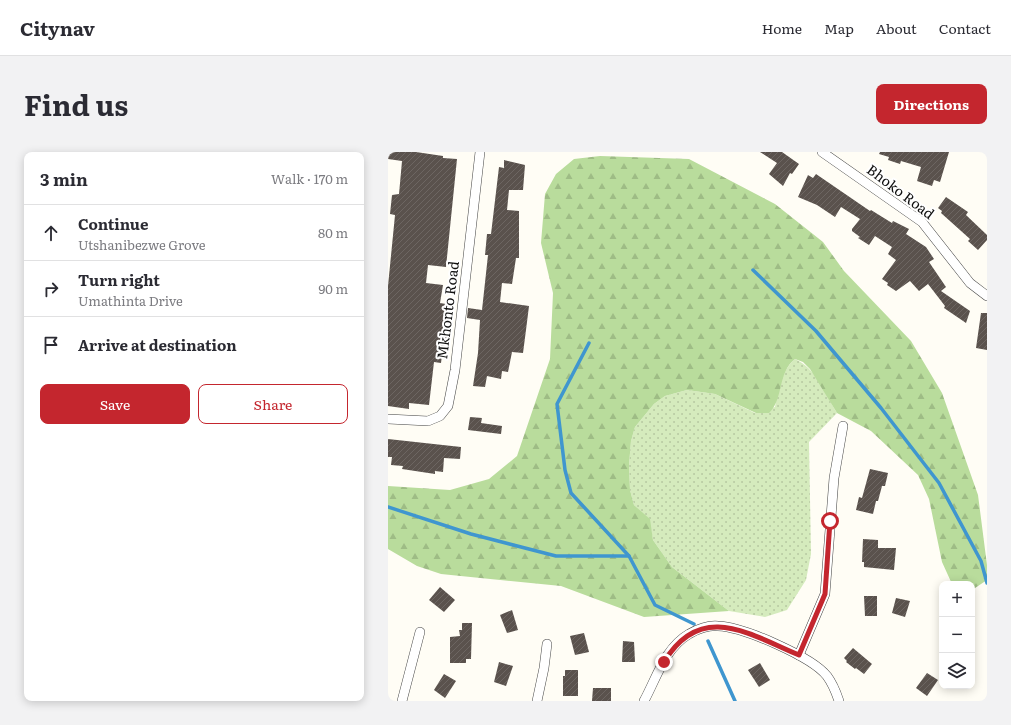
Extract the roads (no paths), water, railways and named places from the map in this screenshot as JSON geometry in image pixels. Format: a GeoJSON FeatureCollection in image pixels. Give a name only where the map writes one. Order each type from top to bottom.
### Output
{"type":"FeatureCollection","features":[{"type":"Feature","properties":{"kind":"street","name":"Mkhonto Road"},"geometry":{"type":"LineString","coordinates":[[388,419],[428,420],[440,416],[448,406],[454,370],[480,152]]}},
{"type":"Feature","properties":{"kind":"street","name":"Bhoko Road"},"geometry":{"type":"LineString","coordinates":[[822,152],[922,222],[970,283],[987,296]]}},
{"type":"Feature","properties":{"kind":"street"},"geometry":{"type":"LineString","coordinates":[[799,655],[825,594],[834,478],[843,426]]}},
{"type":"Feature","properties":{"kind":"street"},"geometry":{"type":"LineString","coordinates":[[644,701],[664,662],[675,645],[690,633],[700,629],[717,626],[734,628],[799,655],[814,664],[832,683],[839,701]]}},
{"type":"Feature","properties":{"kind":"street"},"geometry":{"type":"LineString","coordinates":[[402,701],[420,632]]}},
{"type":"Feature","properties":{"kind":"street"},"geometry":{"type":"LineString","coordinates":[[537,701],[547,644]]}},
{"type":"Feature","properties":{"kind":"waterway"},"geometry":{"type":"LineString","coordinates":[[753,270],[816,331],[881,408],[939,483],[981,561],[987,583]]}},
{"type":"Feature","properties":{"kind":"waterway"},"geometry":{"type":"LineString","coordinates":[[589,343],[557,404],[565,470],[571,493],[629,556],[655,605],[694,624]]}},
{"type":"Feature","properties":{"kind":"waterway"},"geometry":{"type":"LineString","coordinates":[[388,507],[471,534],[556,556],[629,556]]}},
{"type":"Feature","properties":{"kind":"waterway"},"geometry":{"type":"LineString","coordinates":[[708,641],[735,701]]}}]}
